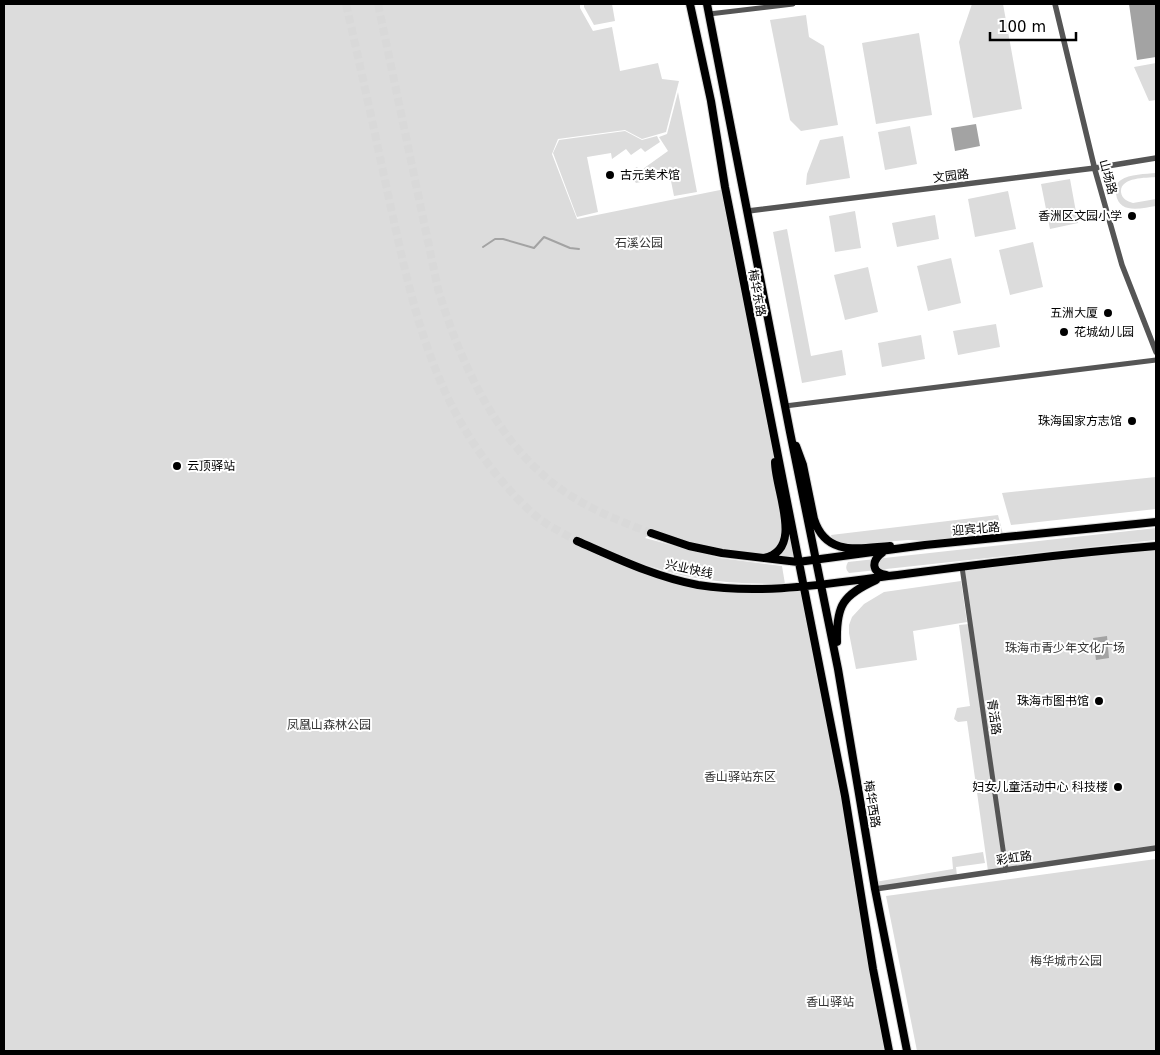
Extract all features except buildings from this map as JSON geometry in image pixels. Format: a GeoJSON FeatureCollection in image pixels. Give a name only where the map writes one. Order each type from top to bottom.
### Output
{"type":"FeatureCollection","features":[{"type":"Feature","properties":{"kind":"main road","name":"梅华东路"},"geometry":{"type":"LineString","coordinates":[[690,4],[711,101],[725,187],[804,587]]}},
{"type":"Feature","properties":{"kind":"main road","name":"梅华东路"},"geometry":{"type":"LineString","coordinates":[[707,4],[816,560]]}},
{"type":"Feature","properties":{"kind":"main road"},"geometry":{"type":"LineString","coordinates":[[790,432],[801,458],[816,526],[824,537],[838,546],[850,548],[907,544],[925,545]]}},
{"type":"Feature","properties":{"kind":"main road"},"geometry":{"type":"LineString","coordinates":[[760,559],[778,553],[786,538],[785,520],[775,467],[775,440]]}},
{"type":"Feature","properties":{"kind":"main road","name":"迎宾北路"},"geometry":{"type":"LineString","coordinates":[[798,562],[925,545],[1156,522]]}},
{"type":"Feature","properties":{"kind":"main road","name":"兴业快线"},"geometry":{"type":"LineString","coordinates":[[651,533],[709,551],[760,559],[798,562]]}},
{"type":"Feature","properties":{"kind":"main road","name":"兴业快线"},"geometry":{"type":"LineString","coordinates":[[577,541],[637,567],[685,582],[748,589],[804,587]]}},
{"type":"Feature","properties":{"kind":"main road"},"geometry":{"type":"LineString","coordinates":[[804,587],[962,567],[1156,546]]}},
{"type":"Feature","properties":{"kind":"main road"},"geometry":{"type":"LineString","coordinates":[[885,551],[877,556],[874,568],[881,574],[891,576]]}},
{"type":"Feature","properties":{"kind":"main road","name":"梅华西路"},"geometry":{"type":"LineString","coordinates":[[816,560],[838,669],[875,889],[907,1051]]}},
{"type":"Feature","properties":{"kind":"main road"},"geometry":{"type":"LineString","coordinates":[[838,669],[837,624],[844,602],[857,589],[882,577]]}},
{"type":"Feature","properties":{"kind":"main road","name":"梅华西路"},"geometry":{"type":"LineString","coordinates":[[804,587],[845,796],[873,969],[889,1051]]}},
{"type":"Feature","properties":{"kind":"street"},"geometry":{"type":"LineString","coordinates":[[709,14],[793,4]]}},
{"type":"Feature","properties":{"kind":"street","name":"山场路"},"geometry":{"type":"LineString","coordinates":[[1055,4],[1095,168],[1122,265],[1156,352]]}},
{"type":"Feature","properties":{"kind":"street","name":"文园路"},"geometry":{"type":"LineString","coordinates":[[748,212],[1095,168],[1156,158]]}},
{"type":"Feature","properties":{"kind":"street"},"geometry":{"type":"LineString","coordinates":[[785,406],[1156,360]]}},
{"type":"Feature","properties":{"kind":"street","name":"青活路"},"geometry":{"type":"LineString","coordinates":[[962,567],[1006,870]]}},
{"type":"Feature","properties":{"kind":"street","name":"彩虹路"},"geometry":{"type":"LineString","coordinates":[[875,889],[1156,848]]}},
{"type":"Feature","properties":{"kind":"green space","name":"凤凰山森林公园"},"geometry":{"type":"Polygon","coordinates":[[[4,4],[580,4],[580,8],[593,31],[612,27],[620,71],[658,63],[662,79],[679,81],[666,132],[642,139],[625,130],[558,139],[552,154],[577,219],[725,189],[798,562],[737,556],[651,533],[645,538],[720,558],[782,566],[785,584],[707,580],[636,563],[699,585],[803,587],[888,1051],[4,1051],[4,4]]]}},
{"type":"Feature","properties":{"kind":"green space"},"geometry":{"type":"Polygon","coordinates":[[[584,4],[612,4],[615,21],[594,25],[584,4]]]}},
{"type":"Feature","properties":{"kind":"green space"},"geometry":{"type":"Polygon","coordinates":[[[972,4],[1003,4],[1022,109],[973,118],[959,42],[972,4]]]}},
{"type":"Feature","properties":{"kind":"green space"},"geometry":{"type":"Polygon","coordinates":[[[806,15],[809,37],[824,46],[838,125],[801,131],[790,120],[770,20],[806,15]]]}},
{"type":"Feature","properties":{"kind":"green space"},"geometry":{"type":"Polygon","coordinates":[[[919,33],[932,115],[876,124],[862,43],[919,33]]]}},
{"type":"Feature","properties":{"kind":"green space"},"geometry":{"type":"Polygon","coordinates":[[[1156,63],[1156,100],[1149,101],[1134,67],[1156,63]]]}},
{"type":"Feature","properties":{"kind":"green space"},"geometry":{"type":"Polygon","coordinates":[[[678,92],[697,192],[674,196],[670,176],[636,183],[628,172],[637,167],[640,171],[668,151],[659,137],[667,134],[678,92]]]}},
{"type":"Feature","properties":{"kind":"green space"},"geometry":{"type":"Polygon","coordinates":[[[910,126],[917,164],[885,170],[878,132],[910,126]]]}},
{"type":"Feature","properties":{"kind":"green space"},"geometry":{"type":"Polygon","coordinates":[[[625,131],[642,140],[657,136],[660,142],[645,152],[641,148],[631,155],[626,149],[612,159],[611,153],[587,157],[598,212],[577,217],[553,153],[559,140],[625,131]]]}},
{"type":"Feature","properties":{"kind":"green space"},"geometry":{"type":"Polygon","coordinates":[[[843,136],[850,178],[806,185],[807,174],[820,140],[843,136]]]}},
{"type":"Feature","properties":{"kind":"green space"},"geometry":{"type":"Polygon","coordinates":[[[1156,173],[1156,177],[1134,179],[1125,183],[1121,192],[1124,198],[1133,203],[1156,199],[1156,206],[1132,209],[1126,208],[1118,201],[1116,186],[1119,181],[1133,175],[1156,173]]]}},
{"type":"Feature","properties":{"kind":"green space"},"geometry":{"type":"Polygon","coordinates":[[[1070,179],[1078,223],[1050,229],[1041,184],[1070,179]]]}},
{"type":"Feature","properties":{"kind":"green space"},"geometry":{"type":"Polygon","coordinates":[[[1008,191],[1016,229],[975,237],[968,199],[1008,191]]]}},
{"type":"Feature","properties":{"kind":"green space"},"geometry":{"type":"Polygon","coordinates":[[[855,211],[861,248],[835,252],[829,216],[855,211]]]}},
{"type":"Feature","properties":{"kind":"green space"},"geometry":{"type":"Polygon","coordinates":[[[935,215],[939,239],[897,247],[892,223],[935,215]]]}},
{"type":"Feature","properties":{"kind":"green space"},"geometry":{"type":"Polygon","coordinates":[[[787,229],[811,356],[842,350],[846,375],[802,383],[773,232],[787,229]]]}},
{"type":"Feature","properties":{"kind":"green space"},"geometry":{"type":"Polygon","coordinates":[[[1033,242],[1043,287],[1010,295],[999,250],[1033,242]]]}},
{"type":"Feature","properties":{"kind":"green space"},"geometry":{"type":"Polygon","coordinates":[[[951,258],[961,303],[928,311],[917,266],[951,258]]]}},
{"type":"Feature","properties":{"kind":"green space"},"geometry":{"type":"Polygon","coordinates":[[[868,267],[878,312],[845,320],[834,275],[868,267]]]}},
{"type":"Feature","properties":{"kind":"green space"},"geometry":{"type":"Polygon","coordinates":[[[996,324],[1000,347],[958,355],[953,331],[996,324]]]}},
{"type":"Feature","properties":{"kind":"green space"},"geometry":{"type":"Polygon","coordinates":[[[921,335],[925,359],[882,367],[878,343],[921,335]]]}},
{"type":"Feature","properties":{"kind":"green space"},"geometry":{"type":"Polygon","coordinates":[[[1156,477],[1156,509],[1011,525],[1002,493],[1156,477]]]}},
{"type":"Feature","properties":{"kind":"green space"},"geometry":{"type":"Polygon","coordinates":[[[998,515],[1003,534],[847,545],[833,541],[831,535],[998,515]]]}},
{"type":"Feature","properties":{"kind":"green space"},"geometry":{"type":"Polygon","coordinates":[[[1156,528],[1156,540],[849,573],[846,569],[848,562],[1156,528]]]}},
{"type":"Feature","properties":{"kind":"green space","name":"珠海市青少年文化广场"},"geometry":{"type":"Polygon","coordinates":[[[1156,546],[1156,848],[1006,869],[962,567],[1156,546]]]}},
{"type":"Feature","properties":{"kind":"green space"},"geometry":{"type":"Polygon","coordinates":[[[961,581],[967,622],[913,631],[917,660],[856,669],[849,625],[852,617],[864,604],[884,592],[961,581]]]}},
{"type":"Feature","properties":{"kind":"green space"},"geometry":{"type":"Polygon","coordinates":[[[969,624],[1005,868],[988,871],[967,721],[958,722],[954,719],[957,708],[970,706],[959,625],[969,624]]]}},
{"type":"Feature","properties":{"kind":"green space"},"geometry":{"type":"Polygon","coordinates":[[[983,852],[985,863],[956,867],[957,876],[876,888],[875,882],[953,869],[952,857],[983,852]]]}},
{"type":"Feature","properties":{"kind":"green space","name":"梅华城市公园"},"geometry":{"type":"Polygon","coordinates":[[[1156,859],[1156,1051],[917,1051],[886,896],[1156,859]]]}},
{"type":"Feature","properties":{"kind":"shaded area"},"geometry":{"type":"Polygon","coordinates":[[[1129,4],[1156,4],[1156,57],[1137,60],[1129,4]]]}},
{"type":"Feature","properties":{"kind":"shaded area"},"geometry":{"type":"Polygon","coordinates":[[[976,124],[980,146],[955,151],[951,128],[976,124]]]}},
{"type":"Feature","properties":{"kind":"shaded area"},"geometry":{"type":"Polygon","coordinates":[[[1107,636],[1109,658],[1096,660],[1093,638],[1107,636]]]}},
{"type":"Feature","properties":{"kind":"waterway"},"geometry":{"type":"LineString","coordinates":[[483,247],[495,239],[503,239],[534,248],[544,237],[570,248],[579,249]]}},
{"type":"Feature","properties":{"kind":"tunnel"},"geometry":{"type":"LineString","coordinates":[[346,4],[406,273],[415,309],[439,378],[473,443],[512,493],[541,520],[577,541]]}},
{"type":"Feature","properties":{"kind":"tunnel"},"geometry":{"type":"LineString","coordinates":[[378,4],[438,289],[458,347],[471,375],[503,429],[522,454],[544,475],[568,494],[588,506],[651,533]]}},
{"type":"Feature","properties":{"kind":"place","name":"古元美术馆"},"geometry":{"type":"Point","coordinates":[610,175]}},
{"type":"Feature","properties":{"kind":"place","name":"香洲区文园小学"},"geometry":{"type":"Point","coordinates":[1132,216]}},
{"type":"Feature","properties":{"kind":"place","name":"五洲大厦"},"geometry":{"type":"Point","coordinates":[1108,313]}},
{"type":"Feature","properties":{"kind":"place","name":"花城幼儿园"},"geometry":{"type":"Point","coordinates":[1064,332]}},
{"type":"Feature","properties":{"kind":"place","name":"珠海国家方志馆"},"geometry":{"type":"Point","coordinates":[1132,421]}},
{"type":"Feature","properties":{"kind":"place","name":"云顶驿站"},"geometry":{"type":"Point","coordinates":[177,466]}},
{"type":"Feature","properties":{"kind":"place","name":"珠海市图书馆"},"geometry":{"type":"Point","coordinates":[1099,701]}},
{"type":"Feature","properties":{"kind":"place","name":"妇女儿童活动中心 科技楼"},"geometry":{"type":"Point","coordinates":[1118,787]}},
{"type":"Feature","properties":{"kind":"park label","name":"石溪公园"},"geometry":{"type":"Point","coordinates":[639,243]}},
{"type":"Feature","properties":{"kind":"park label","name":"香山驿站东区"},"geometry":{"type":"Point","coordinates":[740,777]}},
{"type":"Feature","properties":{"kind":"park label","name":"香山驿站"},"geometry":{"type":"Point","coordinates":[830,1002]}}]}
